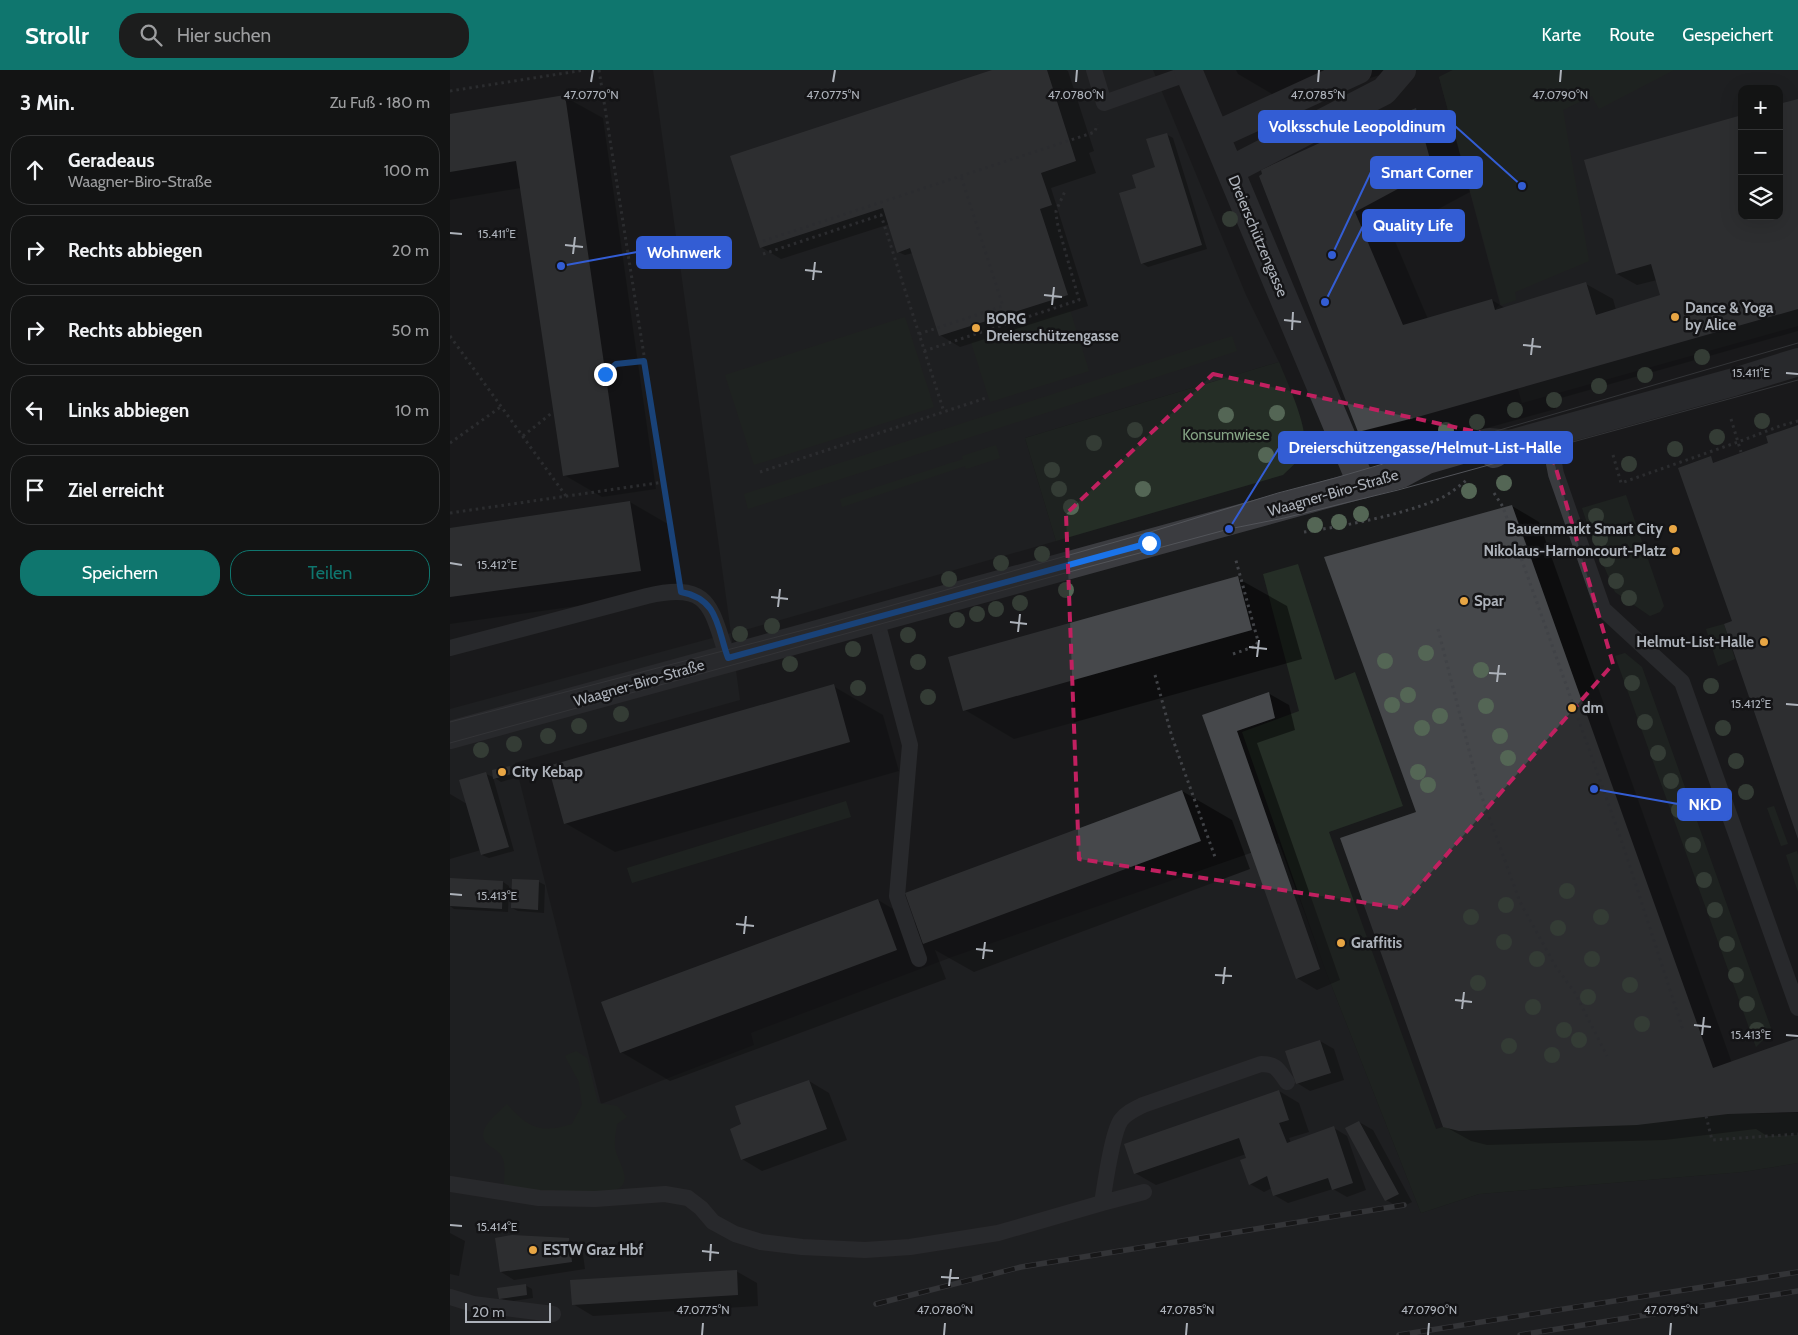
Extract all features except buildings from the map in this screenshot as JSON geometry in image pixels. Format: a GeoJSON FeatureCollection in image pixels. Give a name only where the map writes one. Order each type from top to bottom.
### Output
{"type":"FeatureCollection","features":[{"type":"Feature","properties":{"kind":"street"},"geometry":{"type":"LineString","coordinates":[[1216,135],[1358,70]]}},
{"type":"Feature","properties":{"kind":"street"},"geometry":{"type":"LineString","coordinates":[[1231,170],[1384,91],[1402,70]]}},
{"type":"Feature","properties":{"kind":"street","name":"Dreierschützengasse"},"geometry":{"type":"LineString","coordinates":[[1188,71],[1362,485]]}},
{"type":"Feature","properties":{"kind":"street","name":"Waagner-Biro-Straße"},"geometry":{"type":"LineString","coordinates":[[450,735],[1362,485],[1406,472],[1427,460],[1489,442],[1510,444],[1734,382],[1798,362]]}},
{"type":"Feature","properties":{"kind":"lane"},"geometry":{"type":"LineString","coordinates":[[1094,70],[1104,103],[1188,71]]}},
{"type":"Feature","properties":{"kind":"lane"},"geometry":{"type":"LineString","coordinates":[[1547,433],[1556,474],[1603,609],[1682,682],[1798,1008]]}},
{"type":"Feature","properties":{"kind":"lane"},"geometry":{"type":"LineString","coordinates":[[450,648],[647,596],[674,591],[691,594],[702,599],[711,609],[718,624],[728,658]]}},
{"type":"Feature","properties":{"kind":"lane"},"geometry":{"type":"LineString","coordinates":[[876,618],[910,745],[897,896],[920,959]]}},
{"type":"Feature","properties":{"kind":"lane"},"geometry":{"type":"LineString","coordinates":[[1102,1204],[1115,1133],[1120,1120],[1130,1111],[1261,1064],[1270,1064],[1277,1067],[1287,1082]]}},
{"type":"Feature","properties":{"kind":"lane"},"geometry":{"type":"LineString","coordinates":[[450,1184],[548,1198],[594,1199],[665,1194],[688,1198],[701,1208],[713,1222],[735,1234],[761,1242],[802,1247],[865,1250],[910,1247],[998,1233],[1144,1192]]}},
{"type":"Feature","properties":{"kind":"lane"},"geometry":{"type":"LineString","coordinates":[[450,1297],[473,1304],[553,1314]]}},
{"type":"Feature","properties":{"kind":"path"},"geometry":{"type":"LineString","coordinates":[[450,91],[585,70]]}},
{"type":"Feature","properties":{"kind":"path"},"geometry":{"type":"LineString","coordinates":[[599,70],[681,592]]}},
{"type":"Feature","properties":{"kind":"path"},"geometry":{"type":"LineString","coordinates":[[763,241],[1094,132],[1104,103]]}},
{"type":"Feature","properties":{"kind":"path"},"geometry":{"type":"LineString","coordinates":[[919,334],[1003,306],[961,176]]}},
{"type":"Feature","properties":{"kind":"path"},"geometry":{"type":"LineString","coordinates":[[924,350],[1079,300],[1057,222],[1056,211],[1066,189]]}},
{"type":"Feature","properties":{"kind":"path"},"geometry":{"type":"LineString","coordinates":[[763,254],[880,215],[944,412]]}},
{"type":"Feature","properties":{"kind":"path"},"geometry":{"type":"LineString","coordinates":[[450,336],[566,496]]}},
{"type":"Feature","properties":{"kind":"path"},"geometry":{"type":"LineString","coordinates":[[605,374],[616,364],[644,361]]}},
{"type":"Feature","properties":{"kind":"path"},"geometry":{"type":"LineString","coordinates":[[760,472],[986,398]]}},
{"type":"Feature","properties":{"kind":"path"},"geometry":{"type":"LineString","coordinates":[[450,444],[502,406]]}},
{"type":"Feature","properties":{"kind":"path"},"geometry":{"type":"LineString","coordinates":[[523,436],[553,412]]}},
{"type":"Feature","properties":{"kind":"path"},"geometry":{"type":"LineString","coordinates":[[1731,419],[1741,452]]}},
{"type":"Feature","properties":{"kind":"path"},"geometry":{"type":"LineString","coordinates":[[1613,455],[1621,483],[1798,421]]}},
{"type":"Feature","properties":{"kind":"path"},"geometry":{"type":"LineString","coordinates":[[450,513],[664,482]]}},
{"type":"Feature","properties":{"kind":"path"},"geometry":{"type":"LineString","coordinates":[[1494,493],[1503,507],[1623,845],[1683,1030]]}},
{"type":"Feature","properties":{"kind":"path"},"geometry":{"type":"LineString","coordinates":[[1233,654],[1256,646],[1258,641],[1235,557]]}},
{"type":"Feature","properties":{"kind":"path"},"geometry":{"type":"LineString","coordinates":[[1438,629],[1479,789],[1520,902],[1556,967],[1575,992],[1607,1056]]}},
{"type":"Feature","properties":{"kind":"path"},"geometry":{"type":"LineString","coordinates":[[1155,675],[1172,737],[1216,856]]}},
{"type":"Feature","properties":{"kind":"path"},"geometry":{"type":"LineString","coordinates":[[1706,1116],[1712,1140],[1798,1134]]}},
{"type":"Feature","properties":{"kind":"highlighted area"},"geometry":{"type":"Polygon","coordinates":[[[1213,374],[1550,448],[1613,664],[1400,908],[1079,859],[1066,514],[1213,374]]]}},
{"type":"Feature","properties":{"kind":"shaded area"},"geometry":{"type":"Polygon","coordinates":[[[653,70],[1153,70],[1246,295],[1279,362],[1025,438],[1056,541],[731,634],[740,700],[515,763],[601,1104],[754,1045],[751,1033],[952,957],[1279,843],[1325,969],[1421,1213],[1479,1194],[1742,1172],[1798,1163],[1798,1335],[450,1335],[450,709],[731,633],[653,70]]]}},
{"type":"Feature","properties":{"kind":"shaded area"},"geometry":{"type":"Polygon","coordinates":[[[1453,70],[1798,70],[1798,326],[1522,403],[1495,310],[1500,304],[1439,77],[1453,70]]]}},
{"type":"Feature","properties":{"kind":"green space"},"geometry":{"type":"Polygon","coordinates":[[[1453,70],[1674,70],[1599,109],[1592,96],[1563,110],[1589,261],[1515,292],[1516,300],[1501,305],[1439,77],[1453,70]]]}},
{"type":"Feature","properties":{"kind":"green space"},"geometry":{"type":"Polygon","coordinates":[[[1070,310],[1089,371],[990,402],[971,342],[1070,310]]]}},
{"type":"Feature","properties":{"kind":"green space"},"geometry":{"type":"Polygon","coordinates":[[[905,317],[934,407],[754,465],[725,375],[905,317]]]}},
{"type":"Feature","properties":{"kind":"green space"},"geometry":{"type":"Polygon","coordinates":[[[1232,336],[1237,351],[748,509],[744,494],[1232,336]]]}},
{"type":"Feature","properties":{"kind":"green space","name":"Konsumwiese"},"geometry":{"type":"Polygon","coordinates":[[[1279,362],[1296,405],[1305,439],[1301,456],[1283,475],[1056,541],[1025,438],[1279,362]]]}},
{"type":"Feature","properties":{"kind":"green space"},"geometry":{"type":"Polygon","coordinates":[[[996,445],[1000,458],[966,469],[965,466],[842,507],[840,499],[963,459],[962,456],[996,445]]]}},
{"type":"Feature","properties":{"kind":"green space"},"geometry":{"type":"Polygon","coordinates":[[[1626,495],[1664,606],[1660,612],[1650,616],[1615,592],[1592,538],[1582,508],[1626,495]]]}},
{"type":"Feature","properties":{"kind":"green space"},"geometry":{"type":"Polygon","coordinates":[[[1298,564],[1335,680],[1355,672],[1403,806],[1329,832],[1436,1129],[1443,1127],[1692,1118],[1728,1114],[1798,1113],[1798,1163],[1742,1172],[1479,1194],[1421,1213],[1325,969],[1242,732],[1299,711],[1263,574],[1298,564]]]}},
{"type":"Feature","properties":{"kind":"green space"},"geometry":{"type":"Polygon","coordinates":[[[1724,624],[1735,659],[1718,666],[1706,629],[1724,624]]]}},
{"type":"Feature","properties":{"kind":"green space"},"geometry":{"type":"Polygon","coordinates":[[[1625,653],[1642,667],[1772,1031],[1756,1047],[1615,656],[1625,653]]]}},
{"type":"Feature","properties":{"kind":"green space"},"geometry":{"type":"Polygon","coordinates":[[[846,801],[851,817],[632,883],[627,868],[846,801]]]}},
{"type":"Feature","properties":{"kind":"green space"},"geometry":{"type":"Polygon","coordinates":[[[1774,806],[1788,844],[1781,846],[1767,808],[1774,806]]]}},
{"type":"Feature","properties":{"kind":"green space"},"geometry":{"type":"Polygon","coordinates":[[[1797,851],[1798,855],[1798,892],[1786,855],[1797,851]]]}},
{"type":"Feature","properties":{"kind":"green space"},"geometry":{"type":"Polygon","coordinates":[[[576,1051],[587,1058],[598,1103],[617,1106],[627,1117],[617,1124],[615,1142],[615,1148],[625,1178],[623,1183],[620,1188],[613,1191],[543,1191],[504,1186],[505,1169],[503,1159],[485,1141],[484,1130],[492,1118],[507,1104],[522,1119],[536,1127],[552,1128],[572,1124],[582,1105],[579,1082],[565,1056],[576,1051]]]}},
{"type":"Feature","properties":{"kind":"tram line"},"geometry":{"type":"LineString","coordinates":[[450,722],[819,626],[1147,533],[1278,493],[1798,343]]}},
{"type":"Feature","properties":{"kind":"tram line"},"geometry":{"type":"LineString","coordinates":[[450,743],[1058,575],[1229,529],[1284,518],[1398,490],[1798,380]]}},
{"type":"Feature","properties":{"kind":"railway"},"geometry":{"type":"LineString","coordinates":[[876,1304],[1021,1267],[1404,1205]]}},
{"type":"Feature","properties":{"kind":"railway"},"geometry":{"type":"LineString","coordinates":[[1399,1335],[1798,1272]]}},
{"type":"Feature","properties":{"kind":"railway"},"geometry":{"type":"LineString","coordinates":[[1520,1335],[1798,1291]]}},
{"type":"Feature","properties":{"kind":"place","name":"Volksschule Leopoldinum"},"geometry":{"type":"Point","coordinates":[1522,186]}},
{"type":"Feature","properties":{"kind":"place","name":"Smart Corner"},"geometry":{"type":"Point","coordinates":[1332,255]}},
{"type":"Feature","properties":{"kind":"place","name":"Wohnwerk"},"geometry":{"type":"Point","coordinates":[561,266]}},
{"type":"Feature","properties":{"kind":"place","name":"Quality Life"},"geometry":{"type":"Point","coordinates":[1325,302]}},
{"type":"Feature","properties":{"kind":"place","name":"Dance & Yoga by Alice"},"geometry":{"type":"Point","coordinates":[1675,317]}},
{"type":"Feature","properties":{"kind":"place","name":"BORG Dreierschützengasse"},"geometry":{"type":"Point","coordinates":[976,328]}},
{"type":"Feature","properties":{"kind":"place","name":"Dreierschützengasse/Helmut-List-Halle"},"geometry":{"type":"Point","coordinates":[1229,529]}},
{"type":"Feature","properties":{"kind":"place","name":"Bauernmarkt Smart City"},"geometry":{"type":"Point","coordinates":[1673,529]}},
{"type":"Feature","properties":{"kind":"place","name":"Nikolaus-Harnoncourt-Platz"},"geometry":{"type":"Point","coordinates":[1676,551]}},
{"type":"Feature","properties":{"kind":"place","name":"Spar"},"geometry":{"type":"Point","coordinates":[1464,601]}},
{"type":"Feature","properties":{"kind":"place","name":"Helmut-List-Halle"},"geometry":{"type":"Point","coordinates":[1764,642]}},
{"type":"Feature","properties":{"kind":"place","name":"dm"},"geometry":{"type":"Point","coordinates":[1572,708]}},
{"type":"Feature","properties":{"kind":"place","name":"City Kebap"},"geometry":{"type":"Point","coordinates":[502,772]}},
{"type":"Feature","properties":{"kind":"place","name":"NKD"},"geometry":{"type":"Point","coordinates":[1594,789]}},
{"type":"Feature","properties":{"kind":"place","name":"Graffitis"},"geometry":{"type":"Point","coordinates":[1341,943]}},
{"type":"Feature","properties":{"kind":"place","name":"ESTW Graz Hbf"},"geometry":{"type":"Point","coordinates":[533,1250]}},
{"type":"Feature","properties":{"kind":"route"},"geometry":{"type":"LineString","coordinates":[[605,374],[616,364],[644,361],[681,592],[702,599],[711,609],[718,624],[728,658],[1149,543]]}}]}
